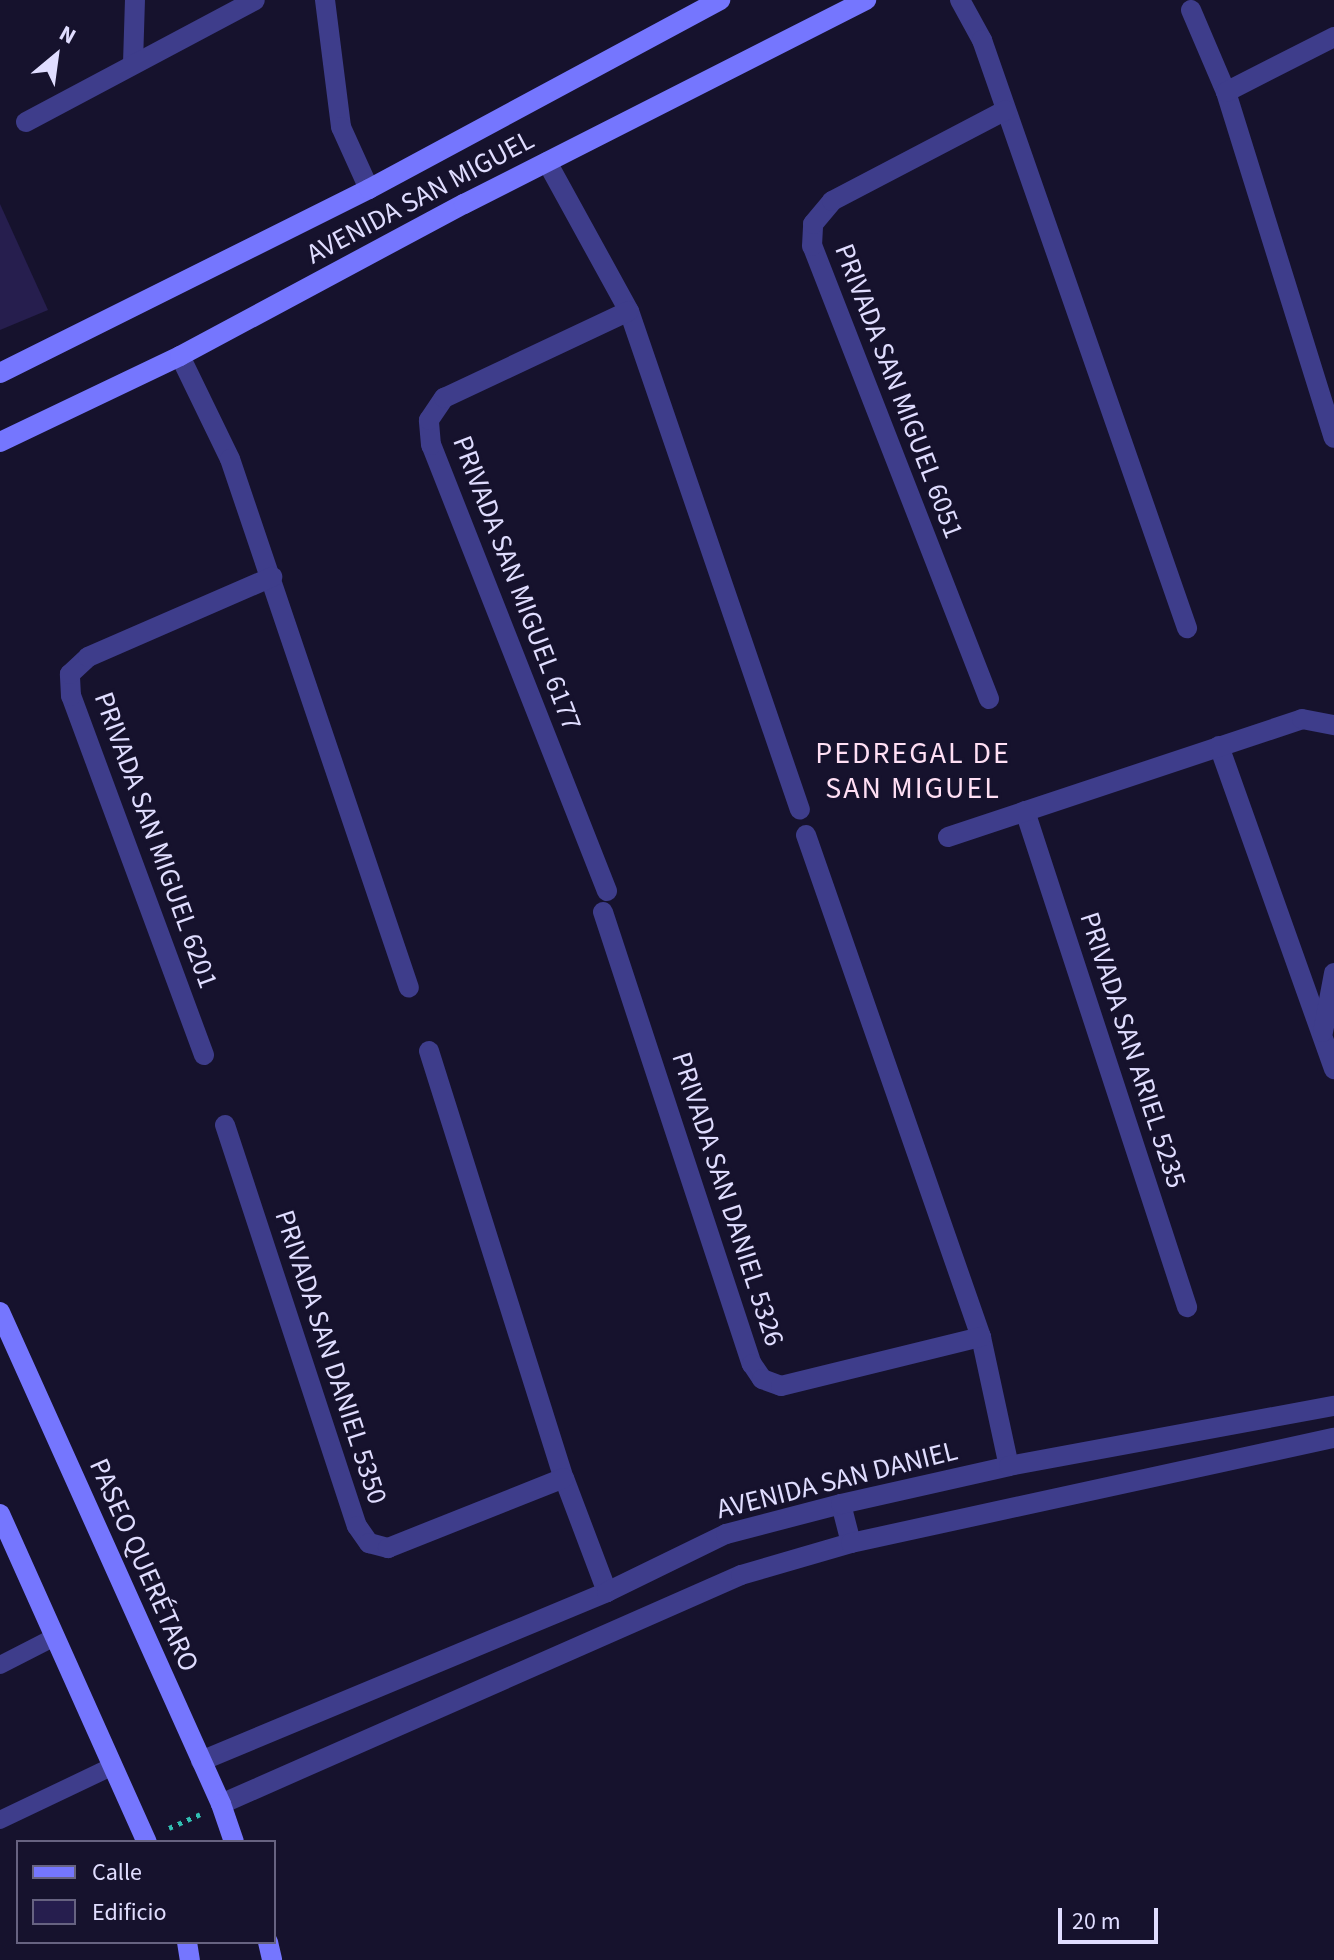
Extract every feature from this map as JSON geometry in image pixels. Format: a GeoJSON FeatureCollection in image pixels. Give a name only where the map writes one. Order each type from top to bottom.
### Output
{"type":"FeatureCollection","features":[{"type":"Feature","properties":{"kind":"main road","name":"AVENIDA SAN MIGUEL"},"geometry":{"type":"LineString","coordinates":[[0,373],[369,189],[720,0]]}},
{"type":"Feature","properties":{"kind":"main road","name":"AVENIDA SAN MIGUEL"},"geometry":{"type":"LineString","coordinates":[[0,442],[180,356],[547,162],[866,0]]}},
{"type":"Feature","properties":{"kind":"main road","name":"PASEO QUERÉTARO"},"geometry":{"type":"LineString","coordinates":[[0,1312],[221,1804],[233,1840]]}},
{"type":"Feature","properties":{"kind":"main road"},"geometry":{"type":"LineString","coordinates":[[0,1514],[147,1840]]}},
{"type":"Feature","properties":{"kind":"street"},"geometry":{"type":"LineString","coordinates":[[133,63],[135,0]]}},
{"type":"Feature","properties":{"kind":"street"},"geometry":{"type":"LineString","coordinates":[[26,122],[255,0]]}},
{"type":"Feature","properties":{"kind":"street"},"geometry":{"type":"LineString","coordinates":[[325,0],[341,127],[369,189]]}},
{"type":"Feature","properties":{"kind":"street"},"geometry":{"type":"LineString","coordinates":[[960,0],[982,40],[1187,628]]}},
{"type":"Feature","properties":{"kind":"street"},"geometry":{"type":"LineString","coordinates":[[1191,10],[1226,92],[1334,438]]}},
{"type":"Feature","properties":{"kind":"street"},"geometry":{"type":"LineString","coordinates":[[1226,92],[1334,37]]}},
{"type":"Feature","properties":{"kind":"street","name":"PRIVADA SAN MIGUEL 6051"},"geometry":{"type":"LineString","coordinates":[[989,699],[812,246],[813,224],[832,201],[1006,110]]}},
{"type":"Feature","properties":{"kind":"street"},"geometry":{"type":"LineString","coordinates":[[547,162],[629,311],[800,810]]}},
{"type":"Feature","properties":{"kind":"street","name":"PRIVADA SAN MIGUEL 6177"},"geometry":{"type":"LineString","coordinates":[[607,891],[431,445],[429,420],[444,398],[629,311]]}},
{"type":"Feature","properties":{"kind":"street"},"geometry":{"type":"LineString","coordinates":[[180,356],[230,459],[409,988]]}},
{"type":"Feature","properties":{"kind":"street","name":"PRIVADA SAN MIGUEL 6201"},"geometry":{"type":"LineString","coordinates":[[204,1055],[71,696],[70,674],[88,657],[272,577]]}},
{"type":"Feature","properties":{"kind":"street"},"geometry":{"type":"LineString","coordinates":[[948,837],[1302,719],[1334,725]]}},
{"type":"Feature","properties":{"kind":"street"},"geometry":{"type":"LineString","coordinates":[[1219,746],[1334,1069]]}},
{"type":"Feature","properties":{"kind":"street","name":"PRIVADA SAN ARIEL 5235"},"geometry":{"type":"LineString","coordinates":[[1025,811],[1187,1307]]}},
{"type":"Feature","properties":{"kind":"street"},"geometry":{"type":"LineString","coordinates":[[806,835],[981,1337],[1009,1466]]}},
{"type":"Feature","properties":{"kind":"street","name":"PRIVADA SAN DANIEL 5326"},"geometry":{"type":"LineString","coordinates":[[603,912],[752,1364],[762,1379],[781,1386],[981,1337]]}},
{"type":"Feature","properties":{"kind":"street"},"geometry":{"type":"LineString","coordinates":[[1322,1035],[1334,973]]}},
{"type":"Feature","properties":{"kind":"street"},"geometry":{"type":"LineString","coordinates":[[429,1051],[564,1478],[607,1592]]}},
{"type":"Feature","properties":{"kind":"street","name":"PRIVADA SAN DANIEL 5350"},"geometry":{"type":"LineString","coordinates":[[225,1125],[357,1526],[369,1543],[388,1548],[564,1478]]}},
{"type":"Feature","properties":{"kind":"street","name":"AVENIDA SAN DANIEL"},"geometry":{"type":"LineString","coordinates":[[201,1761],[607,1592],[726,1534],[1009,1466],[1334,1406]]}},
{"type":"Feature","properties":{"kind":"street"},"geometry":{"type":"LineString","coordinates":[[221,1804],[741,1575],[851,1543],[1334,1438]]}},
{"type":"Feature","properties":{"kind":"street"},"geometry":{"type":"LineString","coordinates":[[841,1504],[851,1543]]}},
{"type":"Feature","properties":{"kind":"lane"},"geometry":{"type":"LineString","coordinates":[[0,1665],[55,1637]]}},
{"type":"Feature","properties":{"kind":"lane"},"geometry":{"type":"LineString","coordinates":[[0,1820],[113,1766]]}},
{"type":"Feature","properties":{"kind":"path"},"geometry":{"type":"LineString","coordinates":[[147,1840],[221,1804]]}},
{"type":"Feature","properties":{"kind":"building"},"geometry":{"type":"Polygon","coordinates":[[[0,204],[48,310],[0,330],[0,204]]]}},
{"type":"Feature","properties":{"kind":"district","name":"PEDREGAL DE SAN MIGUEL"},"geometry":{"type":"Point","coordinates":[913,771]}}]}
